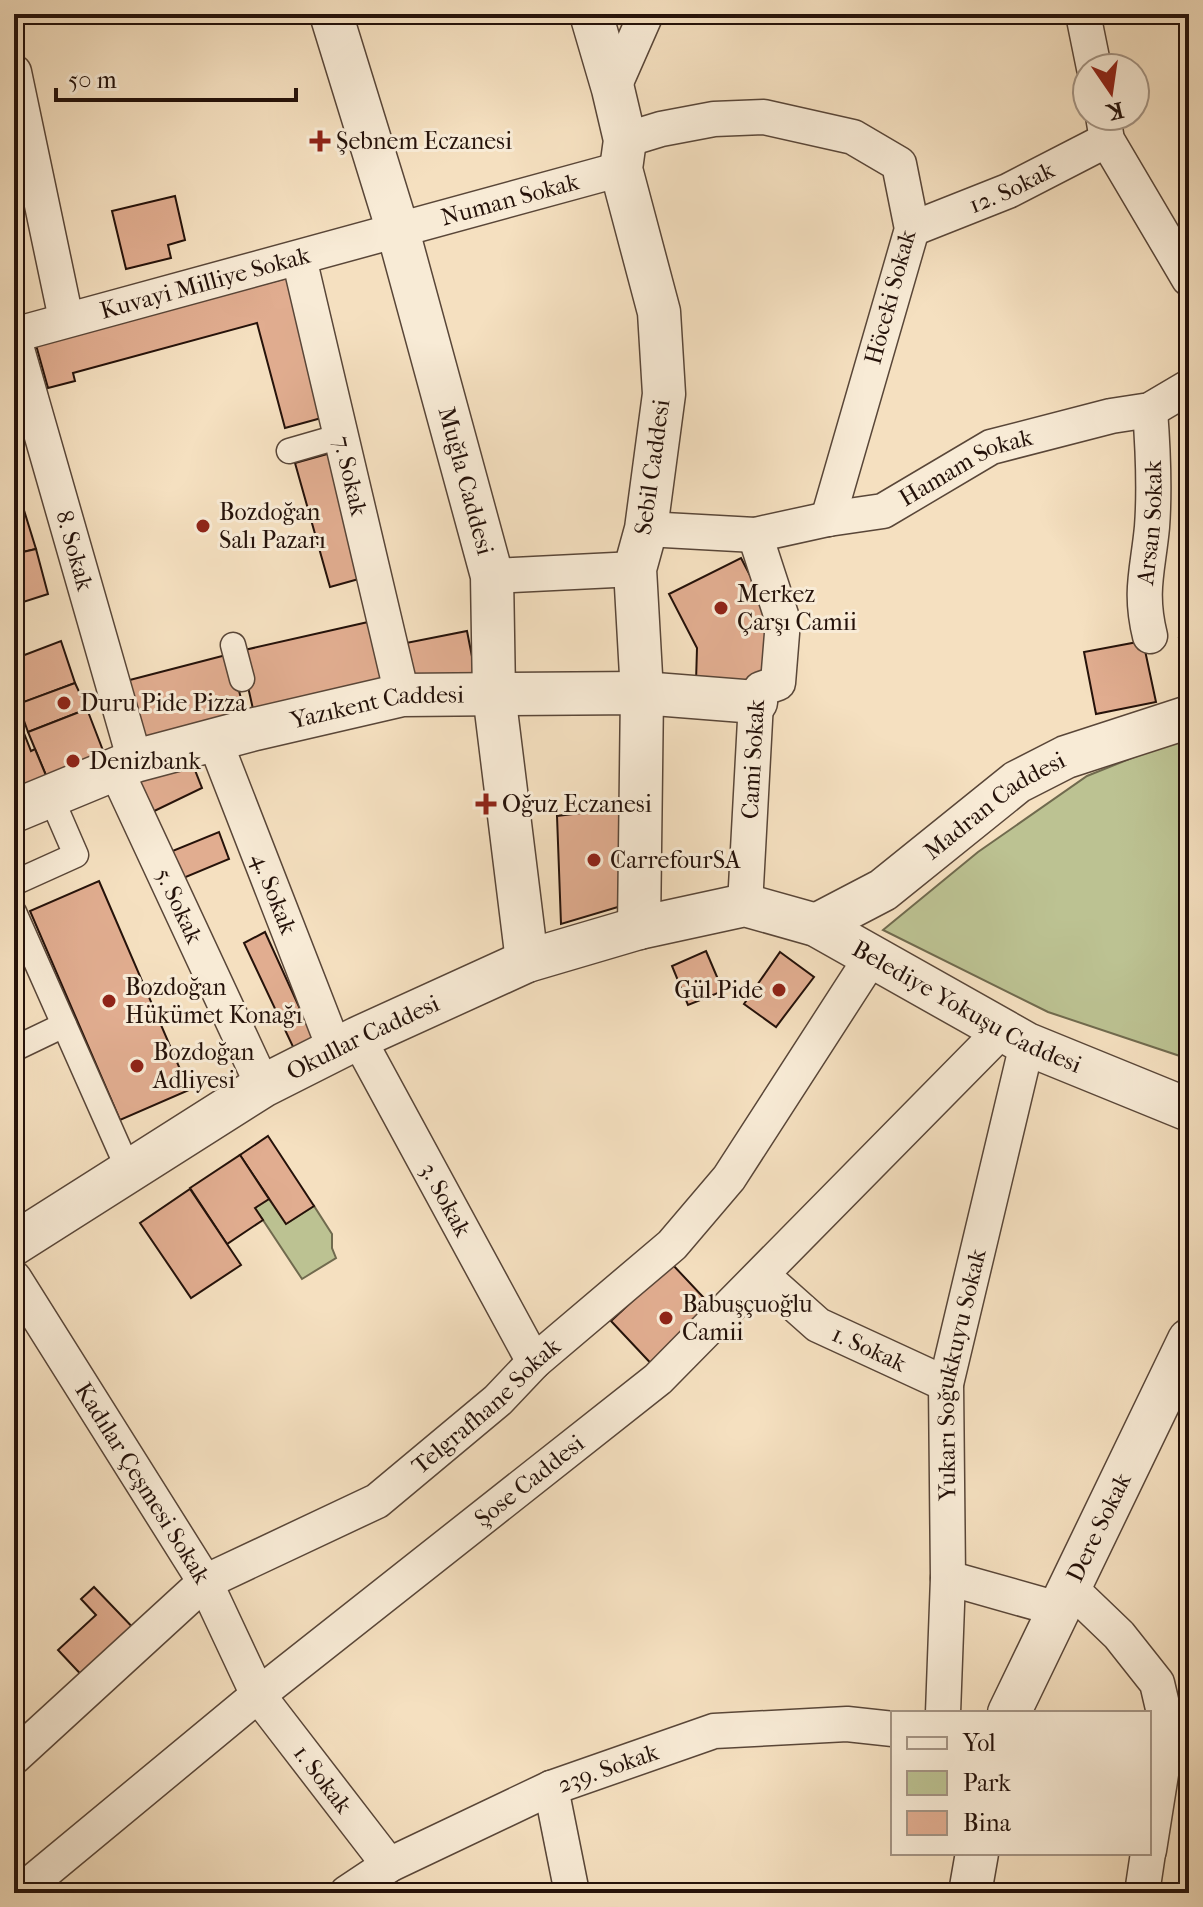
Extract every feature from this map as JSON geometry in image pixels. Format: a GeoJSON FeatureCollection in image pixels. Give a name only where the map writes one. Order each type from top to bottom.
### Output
{"type":"FeatureCollection","features":[{"type":"Feature","properties":{"kind":"street","name":"Muğla Caddesi"},"geometry":{"type":"LineString","coordinates":[[331,14],[398,231],[492,576],[494,694],[527,961]]}},
{"type":"Feature","properties":{"kind":"street","name":"Sebil Caddesi"},"geometry":{"type":"LineString","coordinates":[[591,14],[613,89],[623,154],[659,312],[664,394],[646,529],[635,569],[642,693],[639,928]]}},
{"type":"Feature","properties":{"kind":"street"},"geometry":{"type":"LineString","coordinates":[[613,89],[646,14]]}},
{"type":"Feature","properties":{"kind":"street"},"geometry":{"type":"LineString","coordinates":[[1083,14],[1091,52]]}},
{"type":"Feature","properties":{"kind":"street"},"geometry":{"type":"LineString","coordinates":[[14,72],[66,319]]}},
{"type":"Feature","properties":{"kind":"street","name":"Höceki Sokak"},"geometry":{"type":"LineString","coordinates":[[623,154],[661,129],[714,119],[764,117],[853,137],[899,164],[912,229],[828,519]]}},
{"type":"Feature","properties":{"kind":"street","name":"12. Sokak"},"geometry":{"type":"LineString","coordinates":[[912,229],[1008,191],[1099,132]]}},
{"type":"Feature","properties":{"kind":"street"},"geometry":{"type":"LineString","coordinates":[[1107,132],[1189,279]]}},
{"type":"Feature","properties":{"kind":"street","name":"Numan Sokak"},"geometry":{"type":"LineString","coordinates":[[398,231],[623,154]]}},
{"type":"Feature","properties":{"kind":"street","name":"Kuvayi Milliye Sokak"},"geometry":{"type":"LineString","coordinates":[[14,337],[66,319],[398,231]]}},
{"type":"Feature","properties":{"kind":"street","name":"7. Sokak"},"geometry":{"type":"LineString","coordinates":[[299,258],[402,695]]}},
{"type":"Feature","properties":{"kind":"street","name":"8. Sokak"},"geometry":{"type":"LineString","coordinates":[[14,337],[125,765]]}},
{"type":"Feature","properties":{"kind":"street","name":"Hamam Sokak"},"geometry":{"type":"LineString","coordinates":[[646,529],[755,535],[883,511],[991,447],[1111,416],[1150,410],[1189,387]]}},
{"type":"Feature","properties":{"kind":"street","name":"Arsan Sokak"},"geometry":{"type":"LineString","coordinates":[[1150,410],[1155,472],[1152,529],[1144,576],[1144,612],[1150,636]]}},
{"type":"Feature","properties":{"kind":"street"},"geometry":{"type":"LineString","coordinates":[[289,451],[341,436]]}},
{"type":"Feature","properties":{"kind":"street","name":"Cami Sokak"},"geometry":{"type":"LineString","coordinates":[[745,905],[756,702],[761,689],[778,683],[783,621],[755,535]]}},
{"type":"Feature","properties":{"kind":"street"},"geometry":{"type":"LineString","coordinates":[[492,576],[635,569]]}},
{"type":"Feature","properties":{"kind":"street"},"geometry":{"type":"LineString","coordinates":[[233,645],[242,679]]}},
{"type":"Feature","properties":{"kind":"street","name":"Yazıkent Caddesi"},"geometry":{"type":"LineString","coordinates":[[32,803],[125,765],[214,739],[402,695],[642,693],[756,702]]}},
{"type":"Feature","properties":{"kind":"street","name":"Madran Caddesi"},"geometry":{"type":"LineString","coordinates":[[816,925],[883,890],[1017,782],[1066,757],[1189,717]]}},
{"type":"Feature","properties":{"kind":"street","name":"4. Sokak"},"geometry":{"type":"LineString","coordinates":[[214,739],[346,1044]]}},
{"type":"Feature","properties":{"kind":"street","name":"5. Sokak"},"geometry":{"type":"LineString","coordinates":[[125,765],[263,1086]]}},
{"type":"Feature","properties":{"kind":"street"},"geometry":{"type":"LineString","coordinates":[[14,883],[76,855],[32,803]]}},
{"type":"Feature","properties":{"kind":"street","name":"Okullar Caddesi"},"geometry":{"type":"LineString","coordinates":[[14,1244],[263,1086],[346,1044],[527,961],[639,928],[745,905]]}},
{"type":"Feature","properties":{"kind":"street","name":"Belediye Yokuşu Caddesi"},"geometry":{"type":"LineString","coordinates":[[745,905],[816,925],[1014,1037],[1189,1110]]}},
{"type":"Feature","properties":{"kind":"street"},"geometry":{"type":"LineString","coordinates":[[14,912],[129,1171]]}},
{"type":"Feature","properties":{"kind":"street","name":"Telgrafhane Sokak"},"geometry":{"type":"LineString","coordinates":[[14,1757],[205,1582],[377,1501],[498,1400],[534,1362],[672,1245],[729,1178],[871,958]]}},
{"type":"Feature","properties":{"kind":"street"},"geometry":{"type":"LineString","coordinates":[[14,1049],[64,1025]]}},
{"type":"Feature","properties":{"kind":"street","name":"Şose Caddesi"},"geometry":{"type":"LineString","coordinates":[[19,1893],[258,1695],[658,1379],[1014,1037]]}},
{"type":"Feature","properties":{"kind":"street","name":"Yukarı Soğukkuyu Sokak"},"geometry":{"type":"LineString","coordinates":[[943,1711],[948,1578],[946,1384],[1014,1037]]}},
{"type":"Feature","properties":{"kind":"street","name":"3. Sokak"},"geometry":{"type":"LineString","coordinates":[[346,1044],[534,1362]]}},
{"type":"Feature","properties":{"kind":"street","name":"1. Sokak"},"geometry":{"type":"LineString","coordinates":[[763,1276],[818,1325],[946,1384]]}},
{"type":"Feature","properties":{"kind":"street","name":"Kadılar Çeşmesi Sokak"},"geometry":{"type":"LineString","coordinates":[[14,1278],[205,1582],[258,1695]]}},
{"type":"Feature","properties":{"kind":"street","name":"Dere Sokak"},"geometry":{"type":"LineString","coordinates":[[1010,1711],[1189,1340]]}},
{"type":"Feature","properties":{"kind":"street"},"geometry":{"type":"LineString","coordinates":[[948,1578],[1064,1599],[1119,1635],[1157,1683],[1178,1730],[1151,1843]]}},
{"type":"Feature","properties":{"kind":"street","name":"1. Sokak"},"geometry":{"type":"LineString","coordinates":[[258,1695],[389,1865]]}},
{"type":"Feature","properties":{"kind":"street","name":"239. Sokak"},"geometry":{"type":"LineString","coordinates":[[347,1893],[389,1865],[551,1788],[714,1731],[847,1724],[891,1729]]}},
{"type":"Feature","properties":{"kind":"street"},"geometry":{"type":"LineString","coordinates":[[551,1788],[572,1893]]}},
{"type":"Feature","properties":{"kind":"street"},"geometry":{"type":"LineString","coordinates":[[970,1893],[977,1855]]}},
{"type":"Feature","properties":{"kind":"street"},"geometry":{"type":"LineString","coordinates":[[1142,1893],[1148,1855]]}},
{"type":"Feature","properties":{"kind":"green space"},"geometry":{"type":"Polygon","coordinates":[[[1189,735],[1189,1059],[1048,1012],[883,930],[978,852],[1087,776],[1189,735]]]}},
{"type":"Feature","properties":{"kind":"green space"},"geometry":{"type":"Polygon","coordinates":[[[269,1199],[286,1224],[314,1206],[332,1234],[336,1258],[302,1279],[255,1208],[269,1199]]]}},
{"type":"Feature","properties":{"kind":"building"},"geometry":{"type":"Polygon","coordinates":[[[175,196],[185,240],[168,245],[171,258],[126,269],[112,211],[175,196]]]}},
{"type":"Feature","properties":{"kind":"building"},"geometry":{"type":"Polygon","coordinates":[[[287,278],[325,417],[285,428],[257,323],[73,373],[75,381],[48,388],[36,345],[287,278]]]}},
{"type":"Feature","properties":{"kind":"building"},"geometry":{"type":"Polygon","coordinates":[[[338,451],[373,575],[330,587],[295,463],[338,451]]]}},
{"type":"Feature","properties":{"kind":"building"},"geometry":{"type":"Polygon","coordinates":[[[14,478],[36,549],[14,554],[14,478]]]}},
{"type":"Feature","properties":{"kind":"building"},"geometry":{"type":"Polygon","coordinates":[[[36,549],[48,594],[14,605],[14,554],[36,549]]]}},
{"type":"Feature","properties":{"kind":"building","name":"Merkez Çarşı Camii"},"geometry":{"type":"Polygon","coordinates":[[[741,558],[774,622],[773,683],[696,682],[697,648],[669,594],[741,558]]]}},
{"type":"Feature","properties":{"kind":"building"},"geometry":{"type":"Polygon","coordinates":[[[377,620],[392,688],[255,718],[240,651],[377,620]]]}},
{"type":"Feature","properties":{"kind":"building"},"geometry":{"type":"Polygon","coordinates":[[[467,631],[476,677],[410,687],[401,644],[467,631]]]}},
{"type":"Feature","properties":{"kind":"building"},"geometry":{"type":"Polygon","coordinates":[[[1189,636],[1189,683],[1188,683],[1179,638],[1189,636]]]}},
{"type":"Feature","properties":{"kind":"building"},"geometry":{"type":"Polygon","coordinates":[[[61,641],[75,683],[14,706],[14,659],[61,641]]]}},
{"type":"Feature","properties":{"kind":"building"},"geometry":{"type":"Polygon","coordinates":[[[1143,641],[1156,702],[1096,714],[1084,652],[1143,641]]]}},
{"type":"Feature","properties":{"kind":"building"},"geometry":{"type":"Polygon","coordinates":[[[230,654],[246,719],[141,746],[122,682],[230,654]]]}},
{"type":"Feature","properties":{"kind":"building"},"geometry":{"type":"Polygon","coordinates":[[[75,683],[87,709],[28,732],[18,704],[75,683]]]}},
{"type":"Feature","properties":{"kind":"building"},"geometry":{"type":"Polygon","coordinates":[[[87,709],[107,761],[50,785],[28,732],[87,709]]]}},
{"type":"Feature","properties":{"kind":"building"},"geometry":{"type":"Polygon","coordinates":[[[20,723],[50,785],[14,800],[14,725],[20,723]]]}},
{"type":"Feature","properties":{"kind":"building"},"geometry":{"type":"Polygon","coordinates":[[[191,760],[202,788],[146,815],[136,779],[191,760]]]}},
{"type":"Feature","properties":{"kind":"building","name":"CarrefourSA"},"geometry":{"type":"Polygon","coordinates":[[[629,807],[628,904],[561,924],[557,816],[629,807]]]}},
{"type":"Feature","properties":{"kind":"building"},"geometry":{"type":"Polygon","coordinates":[[[219,832],[229,859],[181,879],[170,852],[219,832]]]}},
{"type":"Feature","properties":{"kind":"building","name":"Bozdoğan Hükümet Konağı"},"geometry":{"type":"Polygon","coordinates":[[[99,881],[189,1090],[120,1120],[30,911],[99,881]]]}},
{"type":"Feature","properties":{"kind":"building"},"geometry":{"type":"Polygon","coordinates":[[[265,932],[315,1042],[295,1051],[244,943],[265,932]]]}},
{"type":"Feature","properties":{"kind":"building"},"geometry":{"type":"Polygon","coordinates":[[[706,951],[723,991],[688,1005],[672,966],[706,951]]]}},
{"type":"Feature","properties":{"kind":"building"},"geometry":{"type":"Polygon","coordinates":[[[780,952],[814,977],[776,1027],[744,1004],[780,952]]]}},
{"type":"Feature","properties":{"kind":"building"},"geometry":{"type":"Polygon","coordinates":[[[268,1136],[314,1206],[286,1224],[240,1155],[268,1136]]]}},
{"type":"Feature","properties":{"kind":"building"},"geometry":{"type":"Polygon","coordinates":[[[240,1155],[269,1199],[255,1208],[263,1220],[227,1244],[190,1188],[240,1155]]]}},
{"type":"Feature","properties":{"kind":"building"},"geometry":{"type":"Polygon","coordinates":[[[190,1189],[241,1265],[191,1298],[140,1223],[190,1189]]]}},
{"type":"Feature","properties":{"kind":"building","name":"Babuşçuoğlu Camii"},"geometry":{"type":"Polygon","coordinates":[[[672,1264],[720,1315],[659,1372],[611,1321],[672,1264]]]}},
{"type":"Feature","properties":{"kind":"building"},"geometry":{"type":"Polygon","coordinates":[[[94,1587],[140,1635],[89,1683],[58,1650],[96,1615],[81,1599],[94,1587]]]}},
{"type":"Feature","properties":{"kind":"place","name":"Şebnem Eczanesi"},"geometry":{"type":"Point","coordinates":[320,141]}},
{"type":"Feature","properties":{"kind":"place","name":"Bozdoğan Salı Pazarı"},"geometry":{"type":"Point","coordinates":[203,526]}},
{"type":"Feature","properties":{"kind":"place","name":"Merkez Çarşı Camii"},"geometry":{"type":"Point","coordinates":[721,608]}},
{"type":"Feature","properties":{"kind":"place","name":"Duru Pide Pizza"},"geometry":{"type":"Point","coordinates":[64,703]}},
{"type":"Feature","properties":{"kind":"place","name":"Denizbank"},"geometry":{"type":"Point","coordinates":[73,761]}},
{"type":"Feature","properties":{"kind":"place","name":"Oğuz Eczanesi"},"geometry":{"type":"Point","coordinates":[486,804]}},
{"type":"Feature","properties":{"kind":"place","name":"CarrefourSA"},"geometry":{"type":"Point","coordinates":[594,860]}},
{"type":"Feature","properties":{"kind":"place","name":"Gül Pide"},"geometry":{"type":"Point","coordinates":[779,990]}},
{"type":"Feature","properties":{"kind":"place","name":"Bozdoğan Hükümet Konağı"},"geometry":{"type":"Point","coordinates":[109,1001]}},
{"type":"Feature","properties":{"kind":"place","name":"Bozdoğan Adliyesi"},"geometry":{"type":"Point","coordinates":[137,1066]}},
{"type":"Feature","properties":{"kind":"place","name":"Babuşçuoğlu Camii"},"geometry":{"type":"Point","coordinates":[666,1318]}}]}
